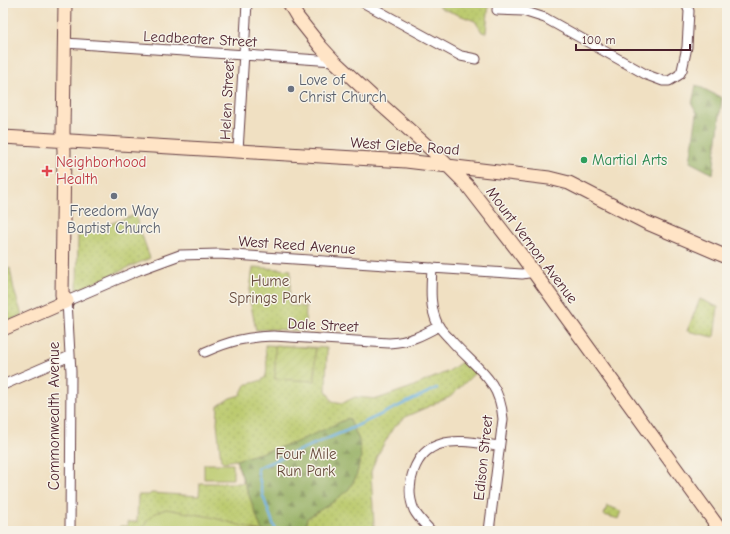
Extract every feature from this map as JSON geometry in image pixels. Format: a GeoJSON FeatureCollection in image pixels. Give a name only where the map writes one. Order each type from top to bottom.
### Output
{"type":"FeatureCollection","features":[{"type":"Feature","properties":{"kind":"main road","name":"Commonwealth Avenue"},"geometry":{"type":"LineString","coordinates":[[65,3],[69,44]]}},
{"type":"Feature","properties":{"kind":"main road","name":"Commonwealth Avenue"},"geometry":{"type":"LineString","coordinates":[[67,301],[62,295],[69,44],[73,3]]}},
{"type":"Feature","properties":{"kind":"main road","name":"Mount Vernon Avenue"},"geometry":{"type":"LineString","coordinates":[[289,3],[298,18],[334,61],[448,165],[467,185],[534,272],[721,531]]}},
{"type":"Feature","properties":{"kind":"main road","name":"West Glebe Road"},"geometry":{"type":"LineString","coordinates":[[3,137],[402,161],[448,165],[550,178],[569,183],[645,222],[727,257]]}},
{"type":"Feature","properties":{"kind":"main road"},"geometry":{"type":"LineString","coordinates":[[3,329],[67,301]]}},
{"type":"Feature","properties":{"kind":"street","name":"Helen Street"},"geometry":{"type":"LineString","coordinates":[[238,151],[247,3]]}},
{"type":"Feature","properties":{"kind":"street"},"geometry":{"type":"LineString","coordinates":[[364,3],[461,56],[476,58]]}},
{"type":"Feature","properties":{"kind":"street"},"geometry":{"type":"LineString","coordinates":[[497,7],[523,11],[545,18],[647,75],[663,81],[669,80],[678,75],[682,70],[685,60],[689,11],[686,3]]}},
{"type":"Feature","properties":{"kind":"street","name":"Leadbeater Street"},"geometry":{"type":"LineString","coordinates":[[69,44],[334,61]]}},
{"type":"Feature","properties":{"kind":"street","name":"West Reed Avenue"},"geometry":{"type":"LineString","coordinates":[[67,301],[163,261],[186,254],[226,254],[522,274],[534,272]]}},
{"type":"Feature","properties":{"kind":"street","name":"Edison Street"},"geometry":{"type":"LineString","coordinates":[[432,268],[432,306],[439,326],[456,346],[481,369],[494,386],[502,409],[503,419],[489,531]]}},
{"type":"Feature","properties":{"kind":"street","name":"Commonwealth Avenue"},"geometry":{"type":"LineString","coordinates":[[67,301],[70,356],[70,531]]}},
{"type":"Feature","properties":{"kind":"street","name":"Dale Street"},"geometry":{"type":"LineString","coordinates":[[205,352],[229,342],[254,337],[273,336],[389,343],[402,342],[420,336],[439,326]]}},
{"type":"Feature","properties":{"kind":"street"},"geometry":{"type":"LineString","coordinates":[[3,385],[70,356]]}},
{"type":"Feature","properties":{"kind":"street"},"geometry":{"type":"LineString","coordinates":[[432,531],[419,518],[414,509],[410,490],[413,473],[421,457],[433,447],[449,442],[499,446]]}},
{"type":"Feature","properties":{"kind":"green space"},"geometry":{"type":"Polygon","coordinates":[[[435,3],[489,3],[486,33],[482,32],[475,21],[443,9],[435,3]]]}},
{"type":"Feature","properties":{"kind":"green space"},"geometry":{"type":"Polygon","coordinates":[[[696,85],[722,98],[713,174],[690,162],[697,113],[692,104],[696,85]]]}},
{"type":"Feature","properties":{"kind":"green space"},"geometry":{"type":"Polygon","coordinates":[[[135,215],[150,258],[77,290],[78,235],[135,215]]]}},
{"type":"Feature","properties":{"kind":"green space","name":"Hume Springs Park"},"geometry":{"type":"Polygon","coordinates":[[[253,267],[291,270],[289,305],[306,307],[305,331],[270,329],[256,330],[249,296],[253,267]]]}},
{"type":"Feature","properties":{"kind":"green space"},"geometry":{"type":"Polygon","coordinates":[[[10,268],[14,290],[22,315],[3,324],[3,271],[10,268]]]}},
{"type":"Feature","properties":{"kind":"green space"},"geometry":{"type":"Polygon","coordinates":[[[700,299],[718,307],[714,337],[687,331],[700,299]]]}},
{"type":"Feature","properties":{"kind":"green space","name":"Four Mile Run Park"},"geometry":{"type":"Polygon","coordinates":[[[265,345],[327,348],[326,390],[332,401],[343,403],[355,397],[377,399],[409,388],[449,371],[463,361],[475,373],[450,397],[407,416],[393,428],[376,458],[371,472],[374,525],[376,531],[119,531],[120,526],[128,526],[128,522],[137,522],[138,495],[149,495],[151,493],[199,496],[200,483],[244,483],[236,460],[223,462],[221,460],[217,423],[218,406],[230,398],[240,395],[245,385],[259,381],[265,377],[267,369],[265,345]]]}},
{"type":"Feature","properties":{"kind":"green space"},"geometry":{"type":"Polygon","coordinates":[[[275,345],[315,348],[315,381],[275,379],[275,345]]]}},
{"type":"Feature","properties":{"kind":"green space"},"geometry":{"type":"Polygon","coordinates":[[[349,418],[359,440],[361,457],[356,477],[349,489],[333,502],[307,518],[305,531],[262,531],[236,460],[294,443],[349,418]]]}},
{"type":"Feature","properties":{"kind":"green space"},"geometry":{"type":"Polygon","coordinates":[[[204,464],[233,464],[233,479],[204,479],[204,464]]]}},
{"type":"Feature","properties":{"kind":"green space"},"geometry":{"type":"Polygon","coordinates":[[[607,506],[622,511],[619,519],[604,515],[607,506]]]}},
{"type":"Feature","properties":{"kind":"green space"},"geometry":{"type":"Polygon","coordinates":[[[166,509],[211,517],[260,531],[143,531],[148,519],[157,512],[166,509]]]}},
{"type":"Feature","properties":{"kind":"waterway"},"geometry":{"type":"LineString","coordinates":[[276,531],[263,496],[257,468],[348,430],[437,388]]}},
{"type":"Feature","properties":{"kind":"place","name":"Love of Christ Church"},"geometry":{"type":"Point","coordinates":[291,89]}},
{"type":"Feature","properties":{"kind":"place","name":"Martial Arts"},"geometry":{"type":"Point","coordinates":[584,160]}},
{"type":"Feature","properties":{"kind":"place","name":"Neighborhood Health"},"geometry":{"type":"Point","coordinates":[47,171]}},
{"type":"Feature","properties":{"kind":"place","name":"Freedom Way Baptist Church"},"geometry":{"type":"Point","coordinates":[114,196]}}]}
